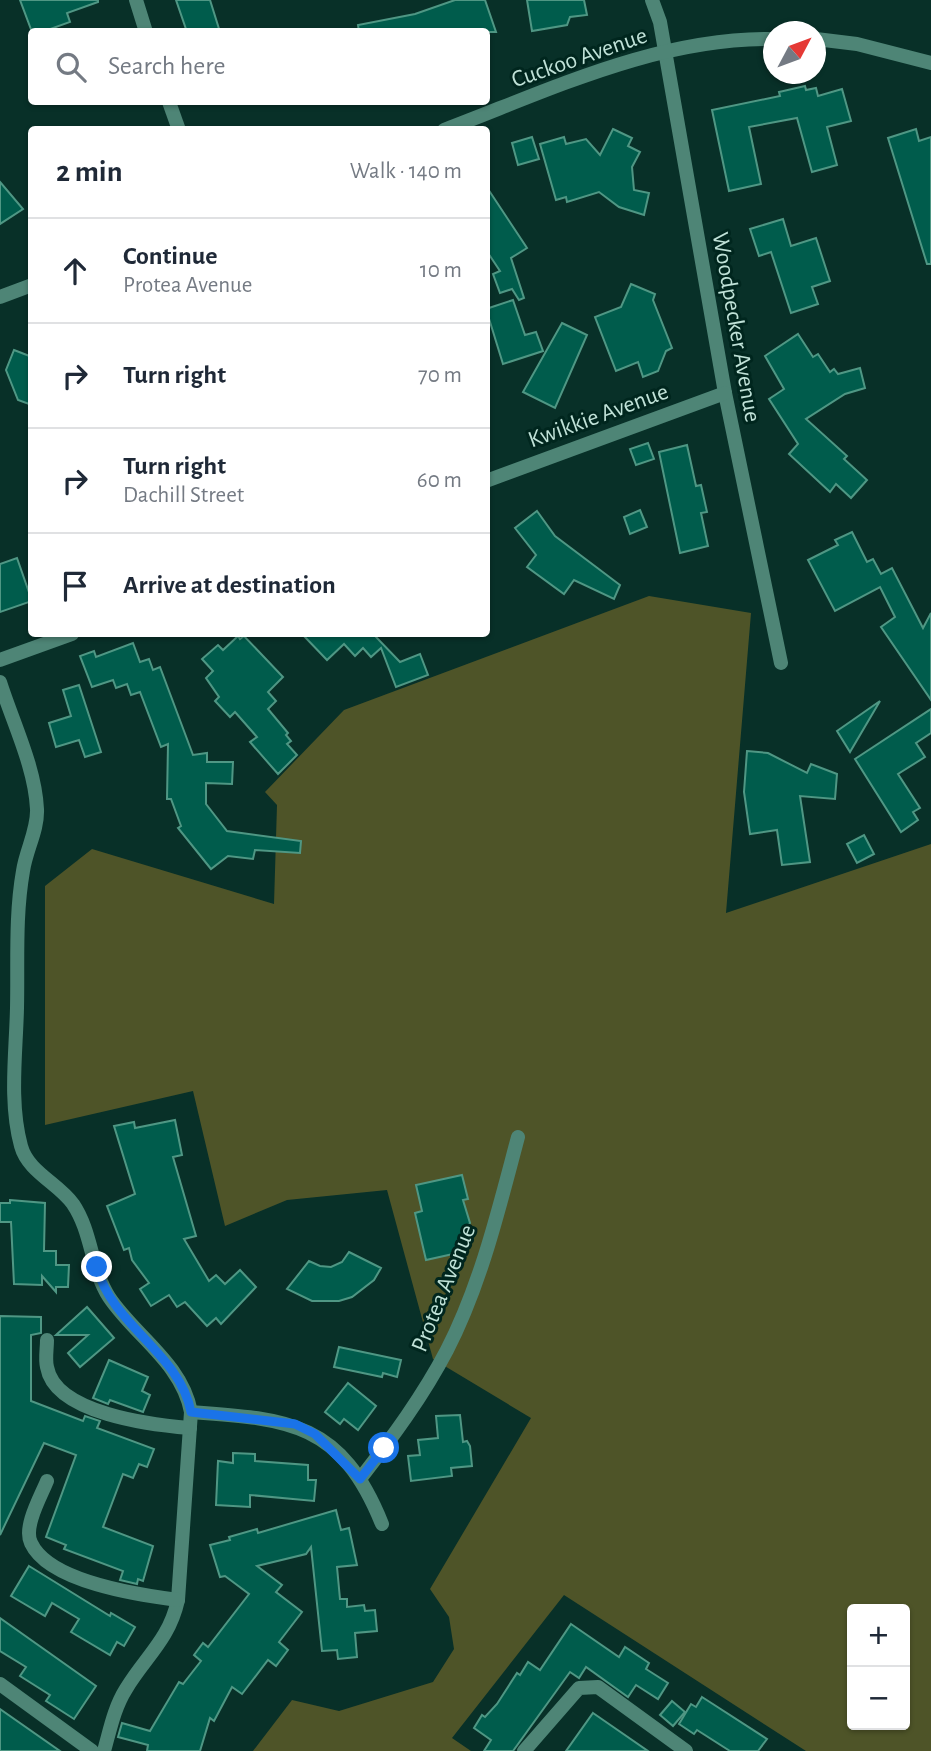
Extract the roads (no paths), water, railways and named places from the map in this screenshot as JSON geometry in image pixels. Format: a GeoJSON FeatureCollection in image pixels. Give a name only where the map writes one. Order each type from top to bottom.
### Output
{"type":"FeatureCollection","features":[{"type":"Feature","properties":{"kind":"street"},"geometry":{"type":"LineString","coordinates":[[136,0],[145,28]]}},
{"type":"Feature","properties":{"kind":"street","name":"Woodpecker Avenue"},"geometry":{"type":"LineString","coordinates":[[652,0],[660,22],[726,393],[780,663]]}},
{"type":"Feature","properties":{"kind":"street","name":"Cuckoo Avenue"},"geometry":{"type":"LineString","coordinates":[[454,126],[633,58],[713,43],[763,40]]}},
{"type":"Feature","properties":{"kind":"street"},"geometry":{"type":"LineString","coordinates":[[826,40],[857,44],[931,63]]}},
{"type":"Feature","properties":{"kind":"street"},"geometry":{"type":"LineString","coordinates":[[170,105],[178,126]]}},
{"type":"Feature","properties":{"kind":"street"},"geometry":{"type":"LineString","coordinates":[[0,296],[28,286]]}},
{"type":"Feature","properties":{"kind":"street","name":"Kwikkie Avenue"},"geometry":{"type":"LineString","coordinates":[[490,480],[726,393]]}},
{"type":"Feature","properties":{"kind":"street"},"geometry":{"type":"LineString","coordinates":[[0,660],[64,637]]}},
{"type":"Feature","properties":{"kind":"street"},"geometry":{"type":"LineString","coordinates":[[0,682],[33,782],[37,811],[23,872],[18,924],[14,1095],[20,1144],[29,1163],[64,1193],[78,1212],[106,1290],[187,1392],[191,1412],[178,1600],[173,1623],[117,1705],[104,1751]]}},
{"type":"Feature","properties":{"kind":"street","name":"Protea Avenue"},"geometry":{"type":"LineString","coordinates":[[360,1479],[417,1400],[447,1349],[486,1249],[518,1137]]}},
{"type":"Feature","properties":{"kind":"street"},"geometry":{"type":"LineString","coordinates":[[47,1340],[47,1369],[58,1389],[74,1401],[123,1418],[190,1428]]}},
{"type":"Feature","properties":{"kind":"street"},"geometry":{"type":"LineString","coordinates":[[191,1412],[295,1424],[315,1434],[360,1479],[382,1524]]}},
{"type":"Feature","properties":{"kind":"street"},"geometry":{"type":"LineString","coordinates":[[47,1481],[30,1527],[30,1541],[42,1557],[60,1571],[84,1580],[178,1600]]}},
{"type":"Feature","properties":{"kind":"street"},"geometry":{"type":"LineString","coordinates":[[0,1684],[92,1751]]}},
{"type":"Feature","properties":{"kind":"street"},"geometry":{"type":"LineString","coordinates":[[524,1751],[572,1694],[588,1686],[598,1688],[686,1751]]}}]}
